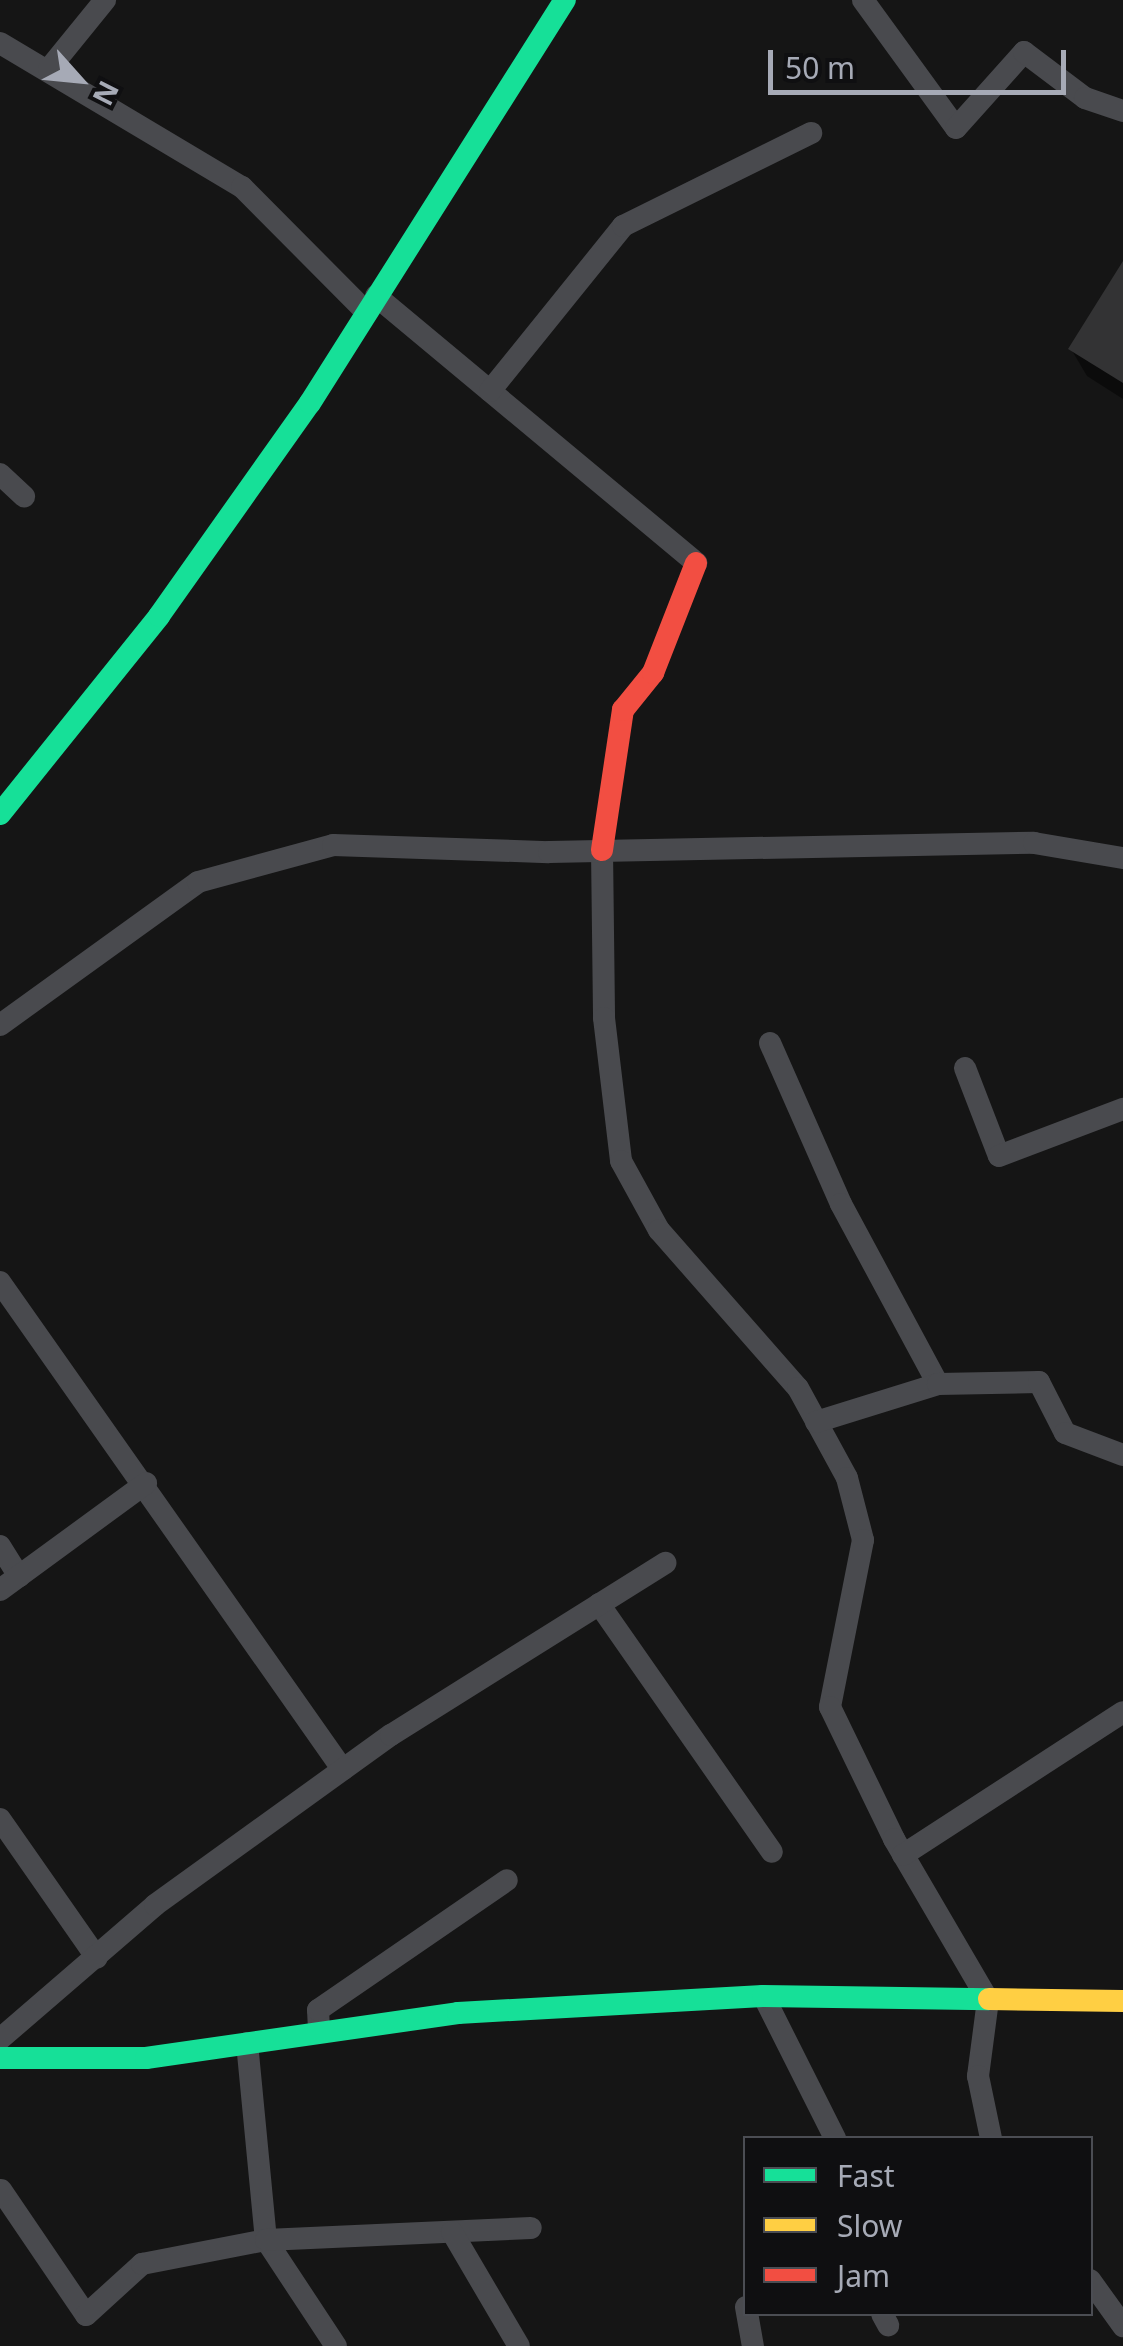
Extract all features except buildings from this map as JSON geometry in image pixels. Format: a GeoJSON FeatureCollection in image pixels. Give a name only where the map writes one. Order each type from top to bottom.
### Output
{"type":"FeatureCollection","features":[{"type":"Feature","properties":{"kind":"street"},"geometry":{"type":"LineString","coordinates":[[0,814],[159,616],[310,404],[369,302],[565,0]]}},
{"type":"Feature","properties":{"kind":"street"},"geometry":{"type":"LineString","coordinates":[[602,850],[622,710],[653,672],[696,562]]}},
{"type":"Feature","properties":{"kind":"street"},"geometry":{"type":"LineString","coordinates":[[0,2058],[146,2058],[458,2013],[763,1996],[1119,2006]]}},
{"type":"Feature","properties":{"kind":"lane"},"geometry":{"type":"LineString","coordinates":[[49,69],[105,0]]}},
{"type":"Feature","properties":{"kind":"lane"},"geometry":{"type":"LineString","coordinates":[[863,0],[956,128],[1024,52],[1085,98],[1123,111]]}},
{"type":"Feature","properties":{"kind":"lane"},"geometry":{"type":"LineString","coordinates":[[0,44],[49,69],[242,187],[369,302],[490,392],[696,562]]}},
{"type":"Feature","properties":{"kind":"lane"},"geometry":{"type":"LineString","coordinates":[[490,392],[623,226],[811,134]]}},
{"type":"Feature","properties":{"kind":"lane"},"geometry":{"type":"LineString","coordinates":[[0,474],[24,496]]}},
{"type":"Feature","properties":{"kind":"lane"},"geometry":{"type":"LineString","coordinates":[[0,1025],[198,882],[332,845],[602,850],[1034,843],[1123,858]]}},
{"type":"Feature","properties":{"kind":"lane"},"geometry":{"type":"LineString","coordinates":[[602,850],[604,1018],[621,1161],[659,1230],[798,1388],[847,1478],[863,1540],[830,1707],[903,1856],[988,2000],[978,2076],[991,2136]]}},
{"type":"Feature","properties":{"kind":"lane"},"geometry":{"type":"LineString","coordinates":[[770,1043],[841,1204],[938,1384]]}},
{"type":"Feature","properties":{"kind":"lane"},"geometry":{"type":"LineString","coordinates":[[965,1068],[999,1156],[1123,1109]]}},
{"type":"Feature","properties":{"kind":"lane"},"geometry":{"type":"LineString","coordinates":[[0,1282],[146,1483],[343,1770]]}},
{"type":"Feature","properties":{"kind":"lane"},"geometry":{"type":"LineString","coordinates":[[816,1422],[938,1384],[1039,1382],[1065,1433],[1123,1455]]}},
{"type":"Feature","properties":{"kind":"lane"},"geometry":{"type":"LineString","coordinates":[[0,1590],[146,1483]]}},
{"type":"Feature","properties":{"kind":"lane"},"geometry":{"type":"LineString","coordinates":[[0,1546],[20,1576]]}},
{"type":"Feature","properties":{"kind":"lane"},"geometry":{"type":"LineString","coordinates":[[0,2039],[154,1905],[343,1770],[665,1563]]}},
{"type":"Feature","properties":{"kind":"lane"},"geometry":{"type":"LineString","coordinates":[[599,1604],[772,1852]]}},
{"type":"Feature","properties":{"kind":"lane"},"geometry":{"type":"LineString","coordinates":[[903,1856],[1123,1712]]}},
{"type":"Feature","properties":{"kind":"lane"},"geometry":{"type":"LineString","coordinates":[[0,1818],[97,1958]]}},
{"type":"Feature","properties":{"kind":"lane"},"geometry":{"type":"LineString","coordinates":[[319,2033],[318,2010],[508,1880]]}},
{"type":"Feature","properties":{"kind":"lane"},"geometry":{"type":"LineString","coordinates":[[763,1996],[834,2136]]}},
{"type":"Feature","properties":{"kind":"lane"},"geometry":{"type":"LineString","coordinates":[[247,2043],[266,2240],[336,2346]]}},
{"type":"Feature","properties":{"kind":"lane"},"geometry":{"type":"LineString","coordinates":[[1,2190],[86,2314],[142,2264],[266,2240],[530,2228]]}},
{"type":"Feature","properties":{"kind":"lane"},"geometry":{"type":"LineString","coordinates":[[452,2232],[519,2346]]}},
{"type":"Feature","properties":{"kind":"lane"},"geometry":{"type":"LineString","coordinates":[[1093,2284],[1123,2326]]}},
{"type":"Feature","properties":{"kind":"lane"},"geometry":{"type":"LineString","coordinates":[[748,2316],[753,2346]]}},
{"type":"Feature","properties":{"kind":"traffic: fast"},"geometry":{"type":"LineString","coordinates":[[0,814],[159,616],[310,403],[565,0]]}},
{"type":"Feature","properties":{"kind":"traffic: fast"},"geometry":{"type":"LineString","coordinates":[[0,2058],[146,2058],[458,2013],[763,1996],[989,1999]]}},
{"type":"Feature","properties":{"kind":"traffic: slow"},"geometry":{"type":"LineString","coordinates":[[989,1999],[1123,2001]]}},
{"type":"Feature","properties":{"kind":"traffic: jam"},"geometry":{"type":"LineString","coordinates":[[602,850],[623,710],[653,673],[696,563]]}}]}
